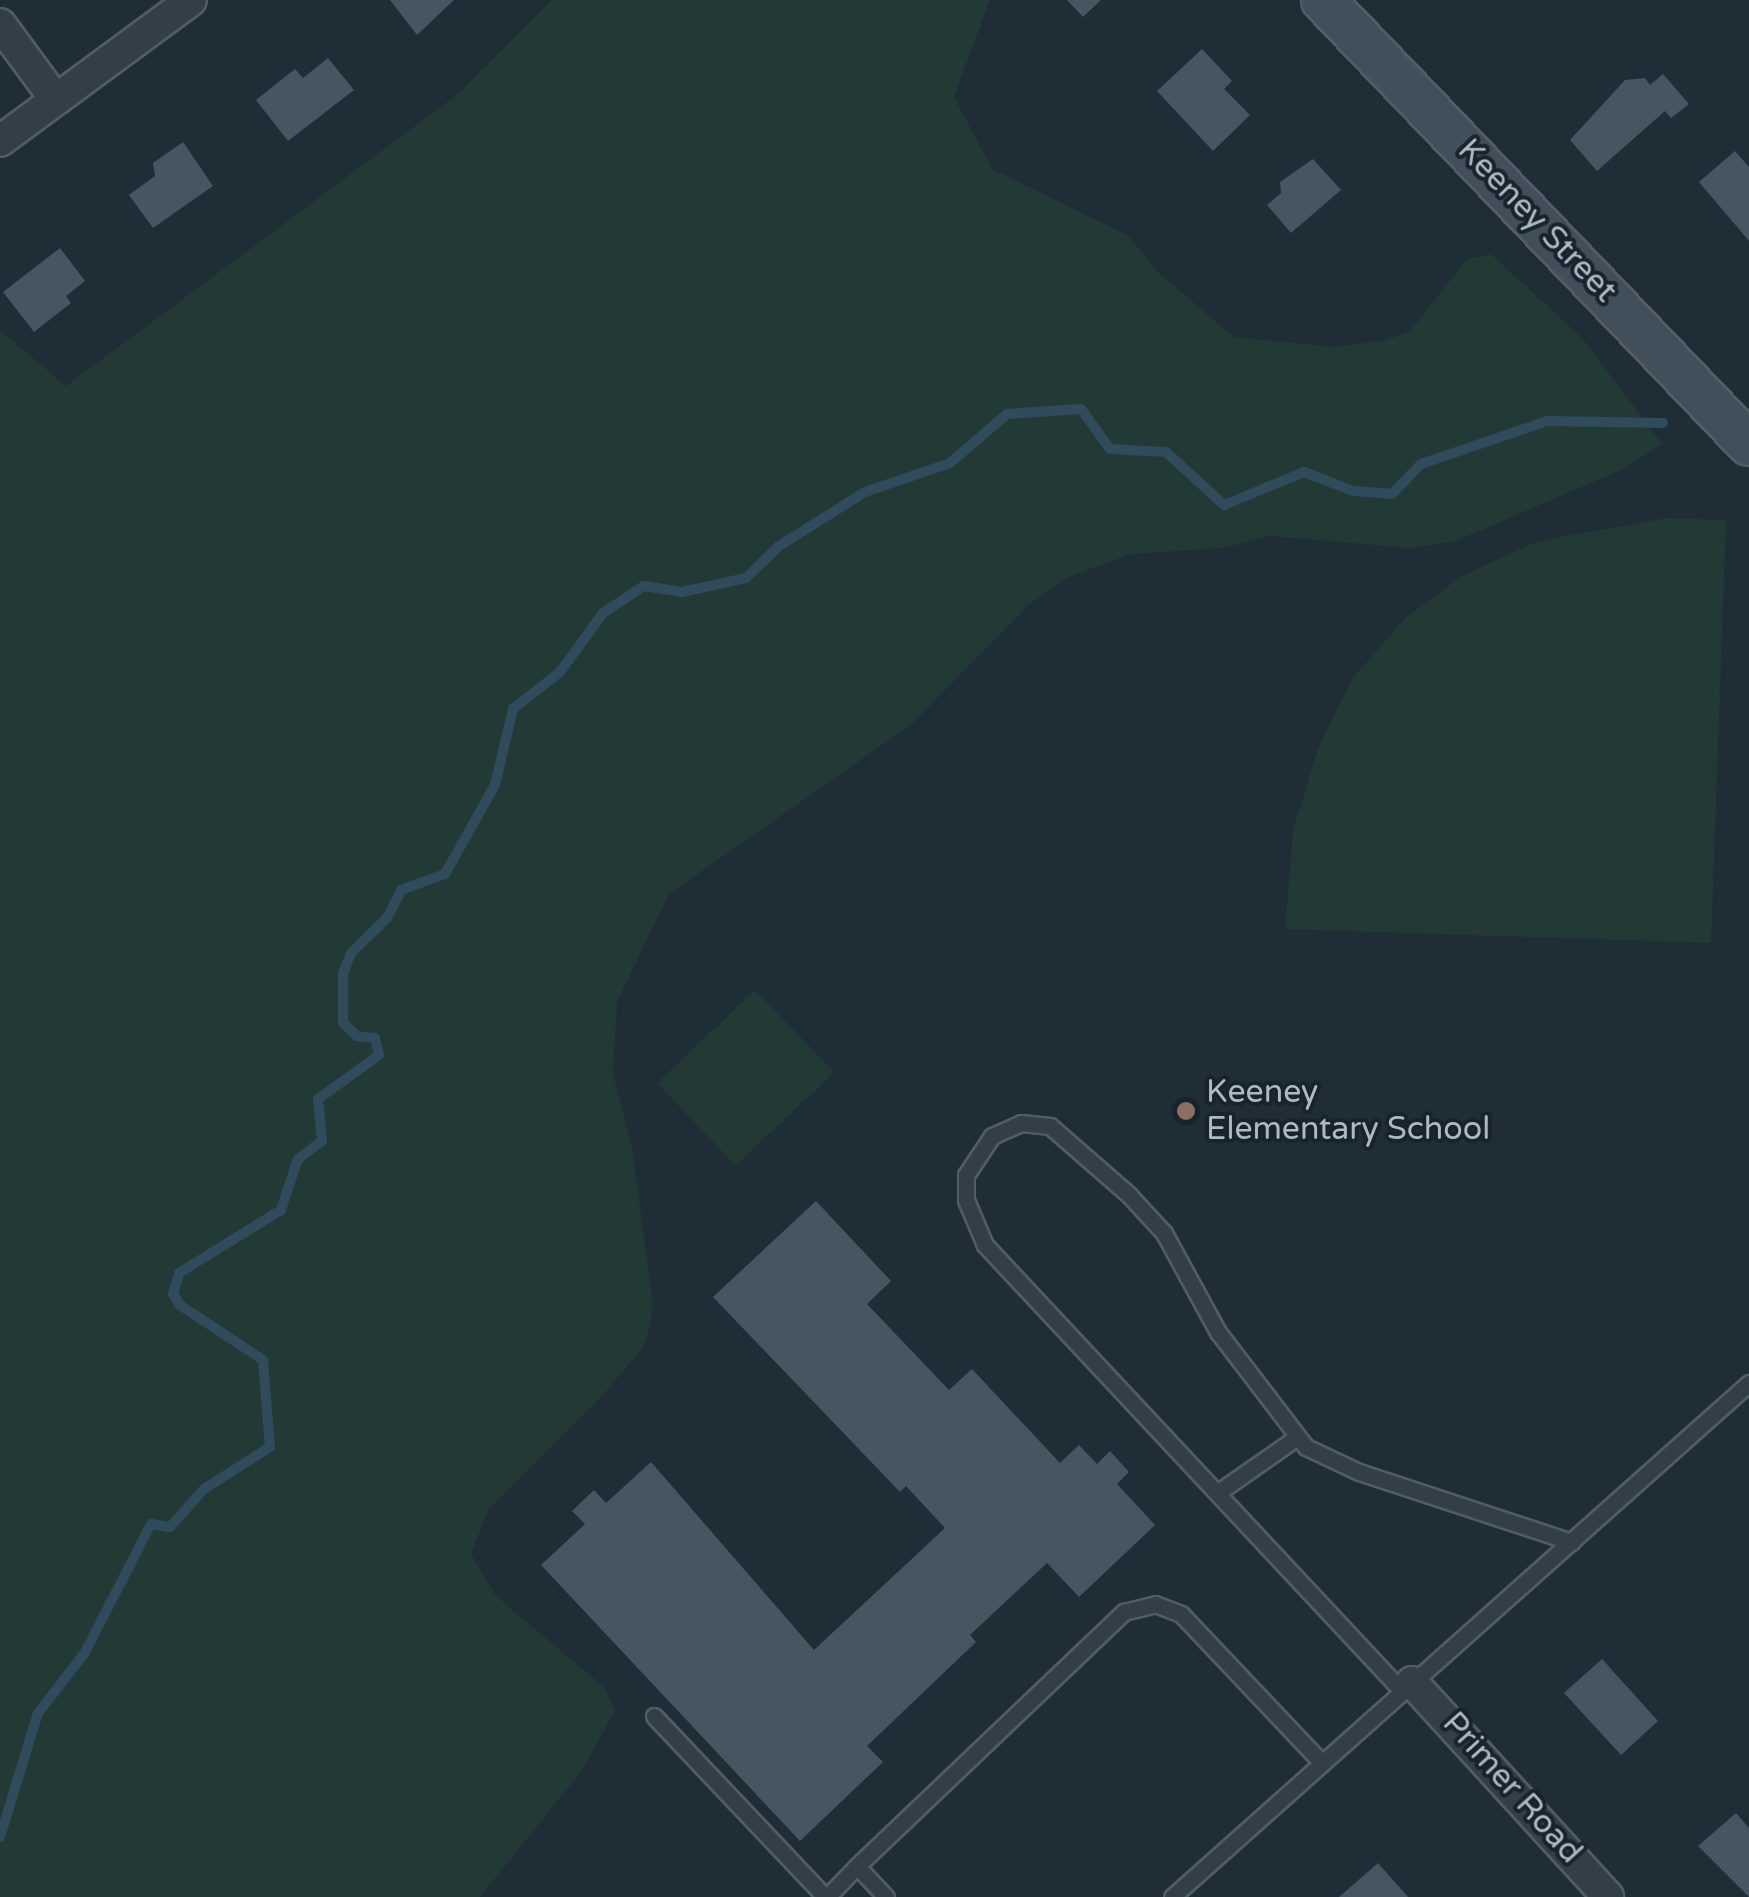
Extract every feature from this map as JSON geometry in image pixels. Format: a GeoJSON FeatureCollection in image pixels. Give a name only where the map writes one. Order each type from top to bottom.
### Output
{"type":"FeatureCollection","features":[{"type":"Feature","properties":{"kind":"main road","name":"Keeney Street"},"geometry":{"type":"LineString","coordinates":[[1323,0],[1749,444]]}},
{"type":"Feature","properties":{"kind":"street"},"geometry":{"type":"LineString","coordinates":[[0,141],[191,0]]}},
{"type":"Feature","properties":{"kind":"street"},"geometry":{"type":"LineString","coordinates":[[0,24],[56,100]]}},
{"type":"Feature","properties":{"kind":"street","name":"Primer Road"},"geometry":{"type":"LineString","coordinates":[[1407,1686],[1608,1897]]}},
{"type":"Feature","properties":{"kind":"lane"},"geometry":{"type":"LineString","coordinates":[[1407,1686],[986,1245],[966,1200],[966,1176],[992,1136],[1021,1123],[1050,1126],[1129,1195],[1164,1233],[1218,1332],[1297,1437],[1359,1472],[1572,1542]]}},
{"type":"Feature","properties":{"kind":"lane"},"geometry":{"type":"LineString","coordinates":[[1172,1897],[1749,1383]]}},
{"type":"Feature","properties":{"kind":"lane"},"geometry":{"type":"LineString","coordinates":[[1220,1491],[1297,1437]]}},
{"type":"Feature","properties":{"kind":"lane"},"geometry":{"type":"LineString","coordinates":[[654,1716],[826,1897],[1124,1612],[1155,1604],[1181,1614],[1321,1762]]}},
{"type":"Feature","properties":{"kind":"lane"},"geometry":{"type":"LineString","coordinates":[[857,1866],[886,1897]]}},
{"type":"Feature","properties":{"kind":"green space"},"geometry":{"type":"Polygon","coordinates":[[[552,0],[990,0],[954,97],[992,169],[1127,235],[1159,273],[1234,337],[1336,347],[1386,340],[1410,331],[1467,259],[1491,254],[1583,339],[1662,444],[1621,470],[1456,541],[1410,548],[1270,536],[1224,548],[1131,554],[1066,578],[1027,606],[912,724],[669,894],[617,1002],[613,1074],[632,1148],[653,1303],[650,1327],[642,1349],[595,1404],[488,1511],[471,1554],[496,1596],[605,1688],[615,1711],[581,1772],[480,1897],[0,1897],[0,330],[66,386],[454,97],[552,0]]]}},
{"type":"Feature","properties":{"kind":"green space"},"geometry":{"type":"Polygon","coordinates":[[[1667,518],[1726,520],[1711,943],[1285,929],[1293,830],[1319,746],[1352,679],[1405,618],[1462,576],[1538,541],[1667,518]]]}},
{"type":"Feature","properties":{"kind":"green space"},"geometry":{"type":"Polygon","coordinates":[[[755,990],[834,1072],[736,1166],[657,1083],[755,990]]]}},
{"type":"Feature","properties":{"kind":"building"},"geometry":{"type":"Polygon","coordinates":[[[390,0],[454,0],[417,35],[390,0]]]}},
{"type":"Feature","properties":{"kind":"building"},"geometry":{"type":"Polygon","coordinates":[[[1067,0],[1101,0],[1083,17],[1067,0]]]}},
{"type":"Feature","properties":{"kind":"building"},"geometry":{"type":"Polygon","coordinates":[[[1202,49],[1232,81],[1224,89],[1250,115],[1213,151],[1157,91],[1202,49]]]}},
{"type":"Feature","properties":{"kind":"building"},"geometry":{"type":"Polygon","coordinates":[[[328,58],[354,90],[288,141],[256,100],[295,69],[303,78],[328,58]]]}},
{"type":"Feature","properties":{"kind":"building"},"geometry":{"type":"Polygon","coordinates":[[[1663,74],[1689,104],[1671,118],[1665,111],[1597,171],[1570,140],[1625,80],[1645,78],[1650,85],[1663,74]]]}},
{"type":"Feature","properties":{"kind":"building"},"geometry":{"type":"Polygon","coordinates":[[[183,142],[213,186],[153,228],[129,195],[155,176],[153,163],[183,142]]]}},
{"type":"Feature","properties":{"kind":"building"},"geometry":{"type":"Polygon","coordinates":[[[1735,151],[1749,167],[1749,241],[1699,182],[1735,151]]]}},
{"type":"Feature","properties":{"kind":"building"},"geometry":{"type":"Polygon","coordinates":[[[1313,159],[1341,190],[1291,233],[1267,205],[1281,193],[1280,182],[1313,159]]]}},
{"type":"Feature","properties":{"kind":"building"},"geometry":{"type":"Polygon","coordinates":[[[60,248],[85,281],[66,296],[71,303],[34,332],[3,292],[60,248]]]}},
{"type":"Feature","properties":{"kind":"building"},"geometry":{"type":"Polygon","coordinates":[[[816,1201],[891,1281],[867,1304],[949,1390],[972,1369],[1060,1463],[1079,1445],[1097,1464],[1110,1451],[1129,1472],[1117,1484],[1155,1525],[1079,1597],[1047,1563],[970,1635],[976,1642],[867,1746],[883,1762],[800,1841],[541,1565],[585,1524],[572,1511],[594,1490],[606,1503],[651,1462],[814,1650],[945,1528],[906,1486],[900,1492],[713,1297],[816,1201]]]}},
{"type":"Feature","properties":{"kind":"building"},"geometry":{"type":"Polygon","coordinates":[[[1602,1659],[1658,1721],[1621,1755],[1564,1693],[1602,1659]]]}},
{"type":"Feature","properties":{"kind":"building"},"geometry":{"type":"Polygon","coordinates":[[[1736,1813],[1749,1828],[1749,1897],[1698,1846],[1736,1813]]]}},
{"type":"Feature","properties":{"kind":"building"},"geometry":{"type":"Polygon","coordinates":[[[1378,1863],[1408,1897],[1339,1897],[1378,1863]]]}},
{"type":"Feature","properties":{"kind":"waterway"},"geometry":{"type":"LineString","coordinates":[[0,1837],[38,1713],[84,1654],[151,1524],[170,1527],[204,1489],[270,1447],[263,1360],[180,1305],[173,1294],[179,1273],[281,1210],[298,1159],[322,1141],[318,1099],[379,1055],[375,1038],[357,1036],[343,1023],[343,973],[351,953],[387,918],[401,890],[445,874],[495,785],[513,709],[560,672],[603,613],[644,586],[682,592],[746,578],[779,546],[865,492],[950,463],[1007,414],[1081,409],[1110,449],[1166,452],[1224,505],[1304,472],[1353,491],[1392,494],[1421,464],[1547,421],[1663,423]]}},
{"type":"Feature","properties":{"kind":"place","name":"Keeney Elementary School"},"geometry":{"type":"Point","coordinates":[1186,1111]}}]}
